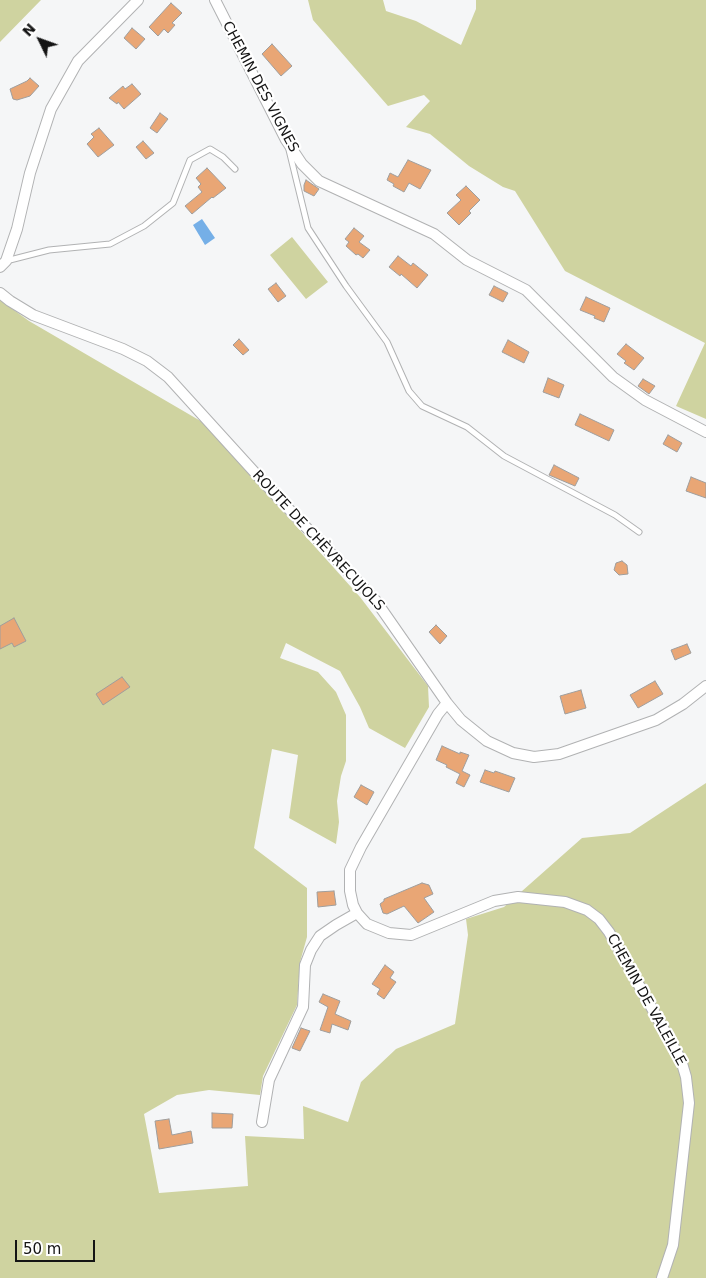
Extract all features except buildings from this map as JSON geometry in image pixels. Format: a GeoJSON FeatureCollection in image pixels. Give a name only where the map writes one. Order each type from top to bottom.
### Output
{"type":"FeatureCollection","features":[{"type":"Feature","properties":{"kind":"street"},"geometry":{"type":"LineString","coordinates":[[3,264],[17,229],[30,173],[50,109],[78,61],[138,0]]}},
{"type":"Feature","properties":{"kind":"street","name":"CHEMIN DES VIGNES"},"geometry":{"type":"LineString","coordinates":[[214,0],[286,140],[302,164],[319,181],[434,234],[467,260],[526,290],[613,377],[646,400],[706,432]]}},
{"type":"Feature","properties":{"kind":"street","name":"ROUTE DE CHÈVRECUJOLS"},"geometry":{"type":"LineString","coordinates":[[0,293],[34,315],[147,360],[168,377],[267,486],[376,601],[447,703],[461,720],[487,741],[513,753],[534,757],[559,754],[656,720],[683,704],[706,686]]}},
{"type":"Feature","properties":{"kind":"street"},"geometry":{"type":"LineString","coordinates":[[262,1122],[269,1080],[303,1008],[305,965],[311,950],[320,936],[357,913],[350,891],[350,870],[361,847],[418,748],[438,714],[447,703]]}},
{"type":"Feature","properties":{"kind":"street","name":"CHEMIN DE VALEILLE"},"geometry":{"type":"LineString","coordinates":[[357,913],[367,924],[389,933],[411,935],[494,902],[518,898],[565,902],[587,910],[599,919],[609,932],[681,1060],[686,1077],[689,1103],[673,1245],[662,1278]]}},
{"type":"Feature","properties":{"kind":"lane"},"geometry":{"type":"LineString","coordinates":[[286,140],[308,228],[346,286],[387,342],[408,391],[422,406],[467,427],[504,456],[615,514],[639,532]]}},
{"type":"Feature","properties":{"kind":"lane"},"geometry":{"type":"LineString","coordinates":[[3,264],[49,250],[110,244],[144,226],[173,203],[190,160],[210,149],[223,157],[234,168]]}},
{"type":"Feature","properties":{"kind":"green space"},"geometry":{"type":"Polygon","coordinates":[[[0,0],[41,0],[0,42],[0,0]]]}},
{"type":"Feature","properties":{"kind":"green space"},"geometry":{"type":"Polygon","coordinates":[[[308,0],[383,0],[386,11],[416,21],[461,45],[476,9],[476,0],[706,0],[706,419],[676,406],[705,343],[565,271],[515,191],[503,187],[469,166],[430,134],[406,127],[430,101],[424,95],[388,106],[313,20],[308,0]]]}},
{"type":"Feature","properties":{"kind":"green space"},"geometry":{"type":"Polygon","coordinates":[[[292,237],[328,282],[306,299],[270,255],[292,237]]]}},
{"type":"Feature","properties":{"kind":"green space"},"geometry":{"type":"Polygon","coordinates":[[[0,300],[29,321],[204,423],[360,597],[428,686],[429,707],[405,748],[369,728],[360,707],[340,671],[286,643],[280,658],[318,672],[336,692],[346,715],[346,761],[341,776],[337,801],[339,822],[336,844],[289,818],[298,755],[272,749],[254,848],[307,888],[307,937],[300,962],[297,1005],[263,1076],[260,1095],[209,1090],[177,1095],[144,1114],[159,1193],[248,1186],[245,1136],[304,1139],[303,1106],[348,1122],[361,1082],[396,1049],[455,1024],[468,935],[466,919],[504,907],[582,838],[630,833],[706,783],[706,1278],[0,1278],[0,300]]]}},
{"type":"Feature","properties":{"kind":"water"},"geometry":{"type":"Polygon","coordinates":[[[202,219],[215,238],[205,245],[193,225],[202,219]]]}}]}
